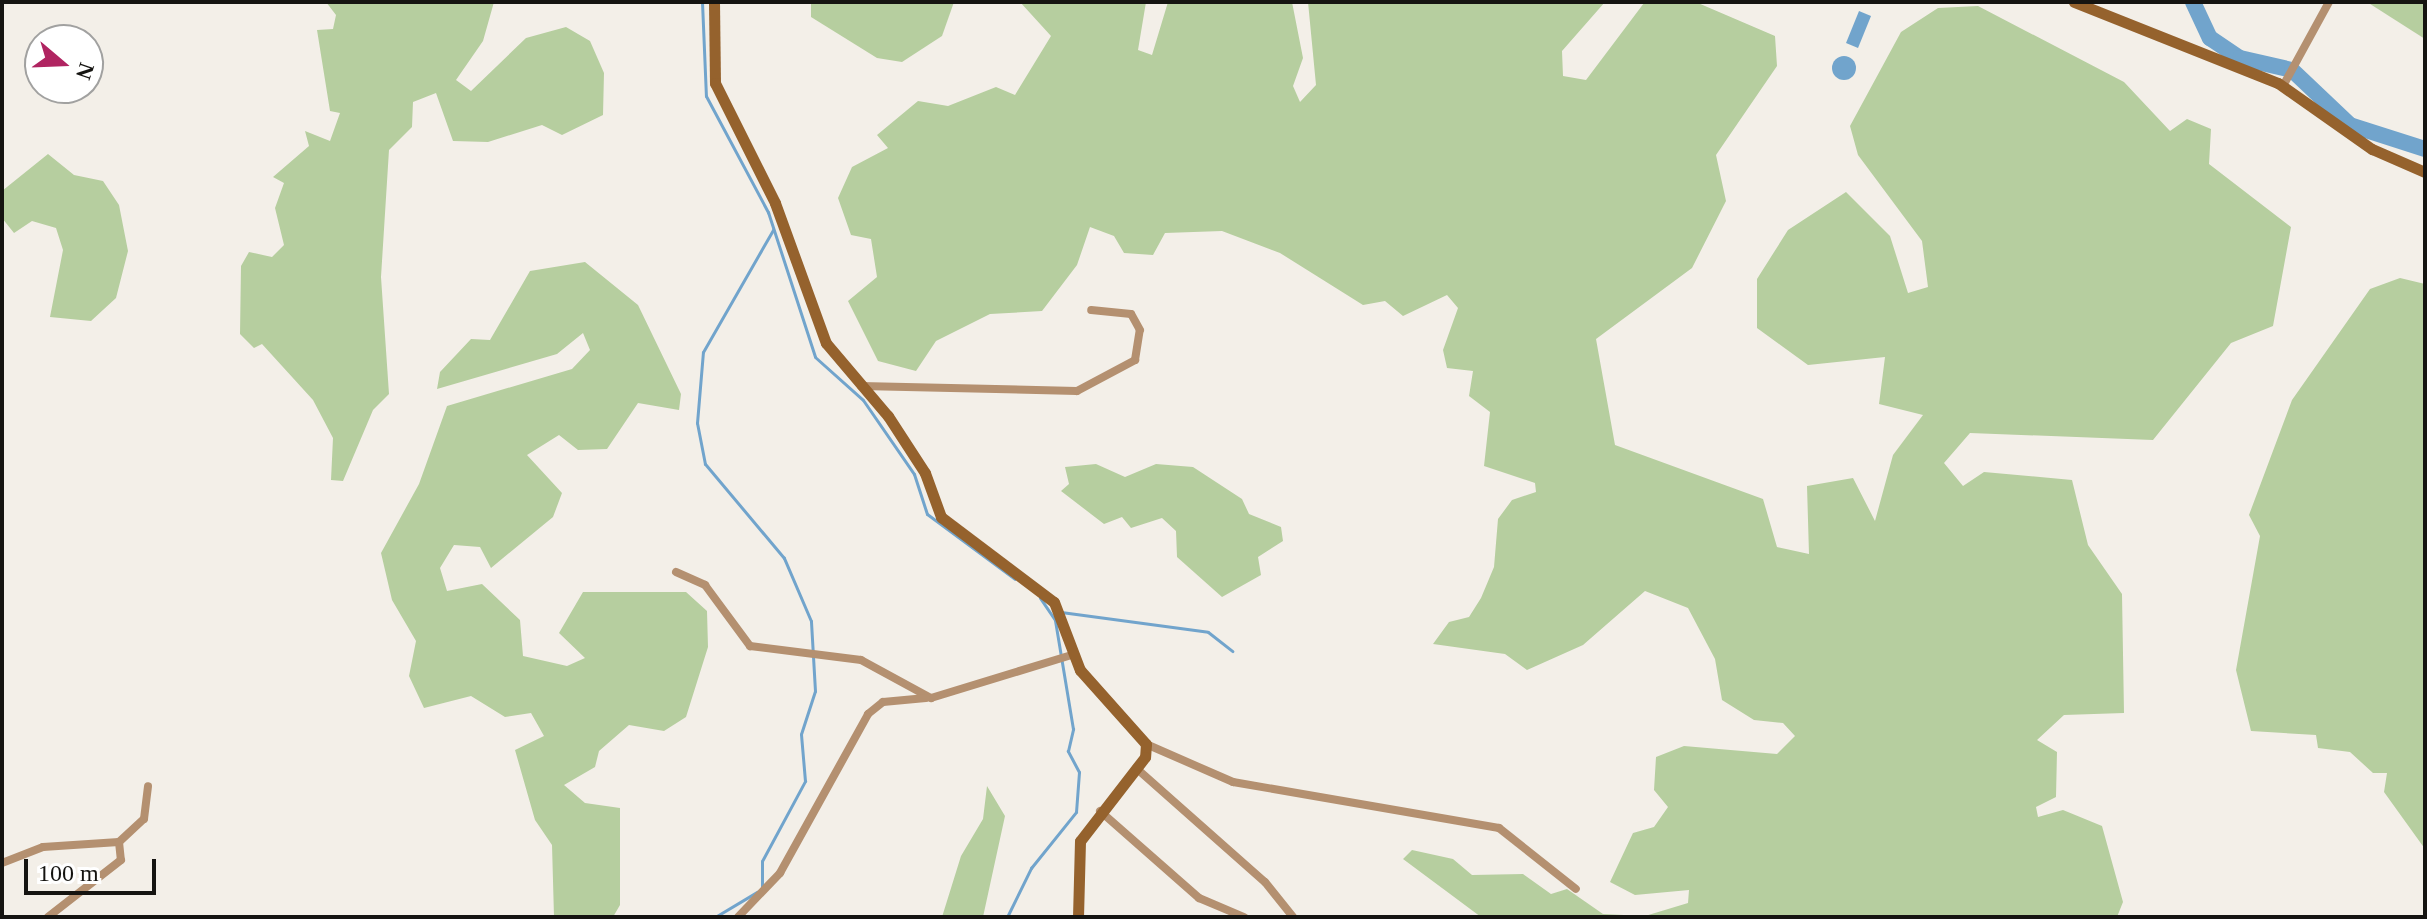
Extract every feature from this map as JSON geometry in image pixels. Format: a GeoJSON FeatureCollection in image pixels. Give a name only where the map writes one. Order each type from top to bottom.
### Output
{"type":"FeatureCollection","features":[{"type":"Feature","properties":{"kind":"street"},"geometry":{"type":"LineString","coordinates":[[714,2],[715,83],[775,203],[826,343],[925,473],[941,517],[1060,614],[1072,655],[1146,744],[1233,782],[1499,828],[1576,889]]}},
{"type":"Feature","properties":{"kind":"street"},"geometry":{"type":"LineString","coordinates":[[2074,2],[2290,77],[2372,149],[2425,172]]}},
{"type":"Feature","properties":{"kind":"street"},"geometry":{"type":"LineString","coordinates":[[2290,77],[2329,2]]}},
{"type":"Feature","properties":{"kind":"street"},"geometry":{"type":"LineString","coordinates":[[860,386],[1077,391],[1135,360],[1137,318],[1091,310]]}},
{"type":"Feature","properties":{"kind":"street"},"geometry":{"type":"LineString","coordinates":[[676,572],[705,585],[750,646],[878,666],[931,698]]}},
{"type":"Feature","properties":{"kind":"street"},"geometry":{"type":"LineString","coordinates":[[738,917],[780,873],[868,714],[883,702],[931,698],[1072,655]]}},
{"type":"Feature","properties":{"kind":"street"},"geometry":{"type":"LineString","coordinates":[[1078,917],[1080,841],[1100,810],[1136,768],[1146,744]]}},
{"type":"Feature","properties":{"kind":"street"},"geometry":{"type":"LineString","coordinates":[[1136,768],[1265,882],[1293,917]]}},
{"type":"Feature","properties":{"kind":"street"},"geometry":{"type":"LineString","coordinates":[[2,863],[43,847],[119,842],[144,819],[148,786]]}},
{"type":"Feature","properties":{"kind":"street"},"geometry":{"type":"LineString","coordinates":[[1100,810],[1199,898],[1244,917]]}},
{"type":"Feature","properties":{"kind":"street"},"geometry":{"type":"LineString","coordinates":[[48,917],[121,860],[119,842]]}},
{"type":"Feature","properties":{"kind":"green space"},"geometry":{"type":"Polygon","coordinates":[[[326,2],[494,2],[483,41],[456,80],[471,91],[526,38],[566,27],[590,41],[604,73],[603,115],[562,135],[542,125],[488,142],[453,141],[436,93],[413,102],[412,127],[389,150],[381,277],[389,394],[373,410],[343,481],[331,480],[333,438],[313,400],[262,344],[254,348],[240,334],[241,266],[249,252],[272,257],[284,245],[275,208],[284,183],[273,177],[309,146],[305,131],[330,141],[340,113],[330,111],[317,30],[333,29],[336,15],[326,2]]]}},
{"type":"Feature","properties":{"kind":"green space"},"geometry":{"type":"Polygon","coordinates":[[[811,2],[954,2],[942,36],[902,62],[877,58],[811,17],[811,2]]]}},
{"type":"Feature","properties":{"kind":"green space"},"geometry":{"type":"Polygon","coordinates":[[[1020,2],[1146,2],[1138,50],[1152,55],[1168,2],[1292,2],[1303,58],[1293,86],[1300,102],[1316,85],[1308,2],[1605,2],[1562,51],[1563,76],[1586,80],[1644,3],[1698,3],[1775,36],[1777,66],[1716,155],[1726,201],[1692,268],[1596,339],[1615,445],[1763,499],[1777,547],[1809,554],[1807,486],[1853,478],[1875,521],[1893,455],[1923,415],[1879,404],[1885,357],[1808,365],[1757,328],[1757,279],[1788,230],[1846,192],[1890,236],[1908,293],[1928,287],[1922,241],[1858,155],[1850,126],[1901,32],[1938,8],[1978,6],[2124,82],[2170,131],[2187,119],[2211,129],[2209,164],[2291,227],[2273,326],[2231,343],[2153,440],[1970,433],[1944,463],[1963,486],[1984,472],[2072,480],[2088,545],[2122,594],[2124,713],[2064,715],[2037,740],[2057,752],[2056,797],[2036,807],[2038,817],[2063,810],[2102,826],[2123,902],[2117,917],[1481,917],[1403,859],[1412,850],[1453,859],[1472,875],[1523,874],[1551,894],[1567,889],[1603,914],[1645,916],[1688,903],[1689,890],[1635,895],[1610,882],[1633,833],[1654,827],[1668,807],[1654,790],[1656,757],[1684,746],[1777,754],[1795,736],[1783,723],[1754,720],[1722,700],[1715,659],[1688,608],[1645,591],[1583,645],[1527,670],[1505,654],[1433,644],[1449,622],[1469,617],[1481,598],[1494,567],[1498,519],[1512,500],[1536,492],[1535,483],[1484,466],[1490,412],[1469,396],[1473,371],[1447,368],[1443,350],[1458,308],[1447,295],[1403,316],[1385,301],[1363,305],[1280,253],[1222,231],[1165,233],[1153,255],[1124,253],[1114,236],[1090,227],[1077,265],[1042,311],[990,314],[936,341],[916,371],[878,361],[848,301],[877,277],[871,239],[851,235],[838,198],[852,167],[888,148],[877,135],[918,101],[948,106],[996,87],[1015,95],[1051,36],[1020,2]]]}},
{"type":"Feature","properties":{"kind":"green space"},"geometry":{"type":"Polygon","coordinates":[[[2367,2],[2425,2],[2425,39],[2367,2]]]}},
{"type":"Feature","properties":{"kind":"green space"},"geometry":{"type":"Polygon","coordinates":[[[48,154],[74,175],[103,181],[119,205],[128,251],[116,298],[91,321],[50,317],[63,250],[56,228],[32,221],[14,233],[2,218],[2,191],[48,154]]]}},
{"type":"Feature","properties":{"kind":"green space"},"geometry":{"type":"Polygon","coordinates":[[[585,262],[638,305],[681,394],[679,410],[638,403],[607,449],[578,450],[559,435],[527,455],[562,493],[553,517],[491,568],[480,547],[454,545],[440,568],[447,591],[482,584],[520,620],[523,656],[567,666],[585,658],[559,633],[583,592],[686,592],[707,611],[708,647],[686,717],[664,731],[629,725],[599,751],[595,767],[564,785],[585,803],[620,808],[620,905],[613,917],[554,917],[552,845],[535,820],[515,750],[544,736],[531,713],[505,717],[471,696],[424,708],[409,676],[416,641],[392,600],[381,553],[419,484],[447,406],[572,369],[590,350],[583,333],[557,354],[437,389],[440,372],[471,339],[490,340],[530,271],[585,262]]]}},
{"type":"Feature","properties":{"kind":"green space"},"geometry":{"type":"Polygon","coordinates":[[[2400,278],[2425,284],[2425,849],[2384,792],[2387,773],[2373,773],[2350,752],[2318,748],[2316,735],[2251,731],[2236,670],[2260,536],[2249,515],[2292,400],[2370,289],[2400,278]]]}},
{"type":"Feature","properties":{"kind":"green space"},"geometry":{"type":"Polygon","coordinates":[[[1096,464],[1125,477],[1156,464],[1193,467],[1242,499],[1249,514],[1281,527],[1283,541],[1258,557],[1261,575],[1222,597],[1177,557],[1176,531],[1162,518],[1131,528],[1122,517],[1104,524],[1061,491],[1069,484],[1065,467],[1096,464]]]}},
{"type":"Feature","properties":{"kind":"green space"},"geometry":{"type":"Polygon","coordinates":[[[987,786],[1005,816],[983,917],[942,917],[961,856],[983,819],[987,786]]]}},
{"type":"Feature","properties":{"kind":"water"},"geometry":{"type":"Polygon","coordinates":[[[1859,11],[1871,16],[1858,48],[1846,43],[1859,11]]]}},
{"type":"Feature","properties":{"kind":"water"},"geometry":{"type":"Polygon","coordinates":[[[1844,56],[1853,59],[1856,68],[1853,77],[1844,80],[1835,77],[1832,68],[1835,59],[1844,56]]]}},
{"type":"Feature","properties":{"kind":"waterway"},"geometry":{"type":"LineString","coordinates":[[702,2],[706,96],[768,212],[815,357],[863,400],[914,474],[927,514],[1015,579]]}},
{"type":"Feature","properties":{"kind":"waterway"},"geometry":{"type":"LineString","coordinates":[[2193,2],[2210,38],[2240,58],[2292,70],[2350,125],[2425,149]]}},
{"type":"Feature","properties":{"kind":"waterway"},"geometry":{"type":"LineString","coordinates":[[762,887],[762,861],[805,781],[801,734],[815,691],[811,621],[784,558],[705,464],[697,423],[703,352],[773,230]]}},
{"type":"Feature","properties":{"kind":"waterway"},"geometry":{"type":"LineString","coordinates":[[1007,917],[1031,868],[1076,812],[1079,772],[1068,751],[1073,729],[1055,620],[1040,598]]}},
{"type":"Feature","properties":{"kind":"waterway"},"geometry":{"type":"LineString","coordinates":[[1061,612],[1208,632],[1232,651]]}},
{"type":"Feature","properties":{"kind":"waterway"},"geometry":{"type":"LineString","coordinates":[[715,917],[757,892]]}}]}
